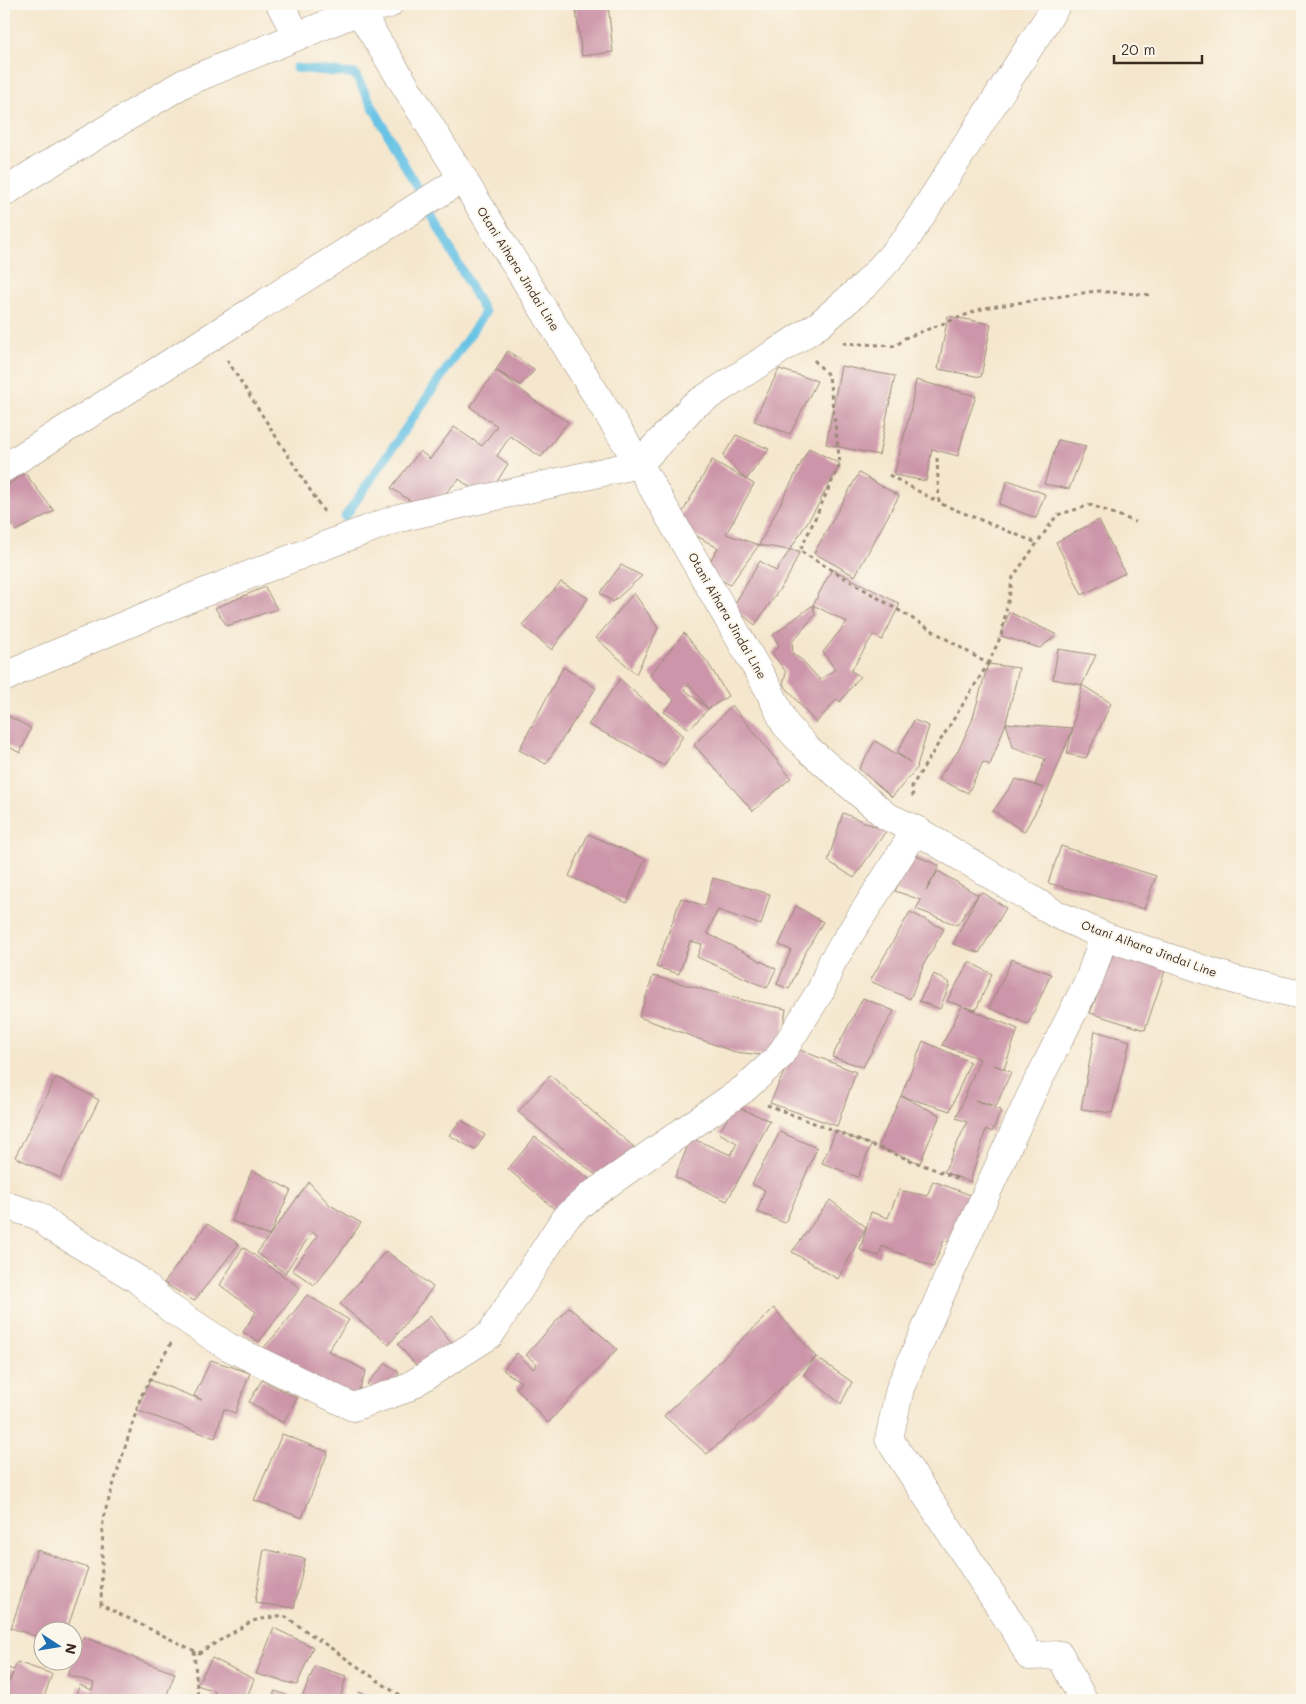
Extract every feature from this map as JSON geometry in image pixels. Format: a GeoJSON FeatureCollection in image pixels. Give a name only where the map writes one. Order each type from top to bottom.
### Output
{"type":"FeatureCollection","features":[{"type":"Feature","properties":{"kind":"street"},"geometry":{"type":"LineString","coordinates":[[280,4],[297,36]]}},
{"type":"Feature","properties":{"kind":"street"},"geometry":{"type":"LineString","coordinates":[[4,193],[41,168],[184,83],[297,36],[358,8],[389,4]]}},
{"type":"Feature","properties":{"kind":"street"},"geometry":{"type":"LineString","coordinates":[[4,678],[34,663],[176,604],[399,518],[639,464],[693,406],[820,324],[867,283],[904,241],[1057,4]]}},
{"type":"Feature","properties":{"kind":"street","name":"Otani Aihara Jindai Line"},"geometry":{"type":"LineString","coordinates":[[358,8],[639,464],[768,688],[785,724],[808,749],[886,816],[916,830],[1056,914],[1104,936],[1235,980],[1302,996]]}},
{"type":"Feature","properties":{"kind":"street"},"geometry":{"type":"LineString","coordinates":[[4,468],[463,178]]}},
{"type":"Feature","properties":{"kind":"street"},"geometry":{"type":"LineString","coordinates":[[4,1205],[39,1216],[53,1228],[137,1279],[170,1310],[227,1346],[353,1407],[404,1389],[490,1334],[565,1218],[590,1196],[738,1094],[779,1057],[821,990],[832,962],[916,830]]}},
{"type":"Feature","properties":{"kind":"street"},"geometry":{"type":"LineString","coordinates":[[1083,1700],[1060,1655],[1030,1656],[1020,1636],[889,1439],[900,1388],[1040,1076],[1089,980],[1104,936]]}},
{"type":"Feature","properties":{"kind":"path"},"geometry":{"type":"LineString","coordinates":[[841,343],[896,346],[905,338],[984,308],[1096,291],[1152,295]]}},
{"type":"Feature","properties":{"kind":"path"},"geometry":{"type":"LineString","coordinates":[[212,336],[341,539]]}},
{"type":"Feature","properties":{"kind":"path"},"geometry":{"type":"LineString","coordinates":[[829,376],[840,464],[800,551],[988,664]]}},
{"type":"Feature","properties":{"kind":"path"},"geometry":{"type":"LineString","coordinates":[[937,458],[939,503]]}},
{"type":"Feature","properties":{"kind":"path"},"geometry":{"type":"LineString","coordinates":[[889,475],[939,503],[1037,543]]}},
{"type":"Feature","properties":{"kind":"path"},"geometry":{"type":"LineString","coordinates":[[916,830],[912,786],[988,664],[1001,636],[1013,577],[1037,543],[1057,515],[1091,505],[1136,522]]}},
{"type":"Feature","properties":{"kind":"path"},"geometry":{"type":"LineString","coordinates":[[738,1094],[988,1190]]}},
{"type":"Feature","properties":{"kind":"path"},"geometry":{"type":"LineString","coordinates":[[184,1319],[141,1396],[106,1510],[104,1518],[101,1605],[199,1653],[252,1621],[283,1615],[406,1700]]}},
{"type":"Feature","properties":{"kind":"path"},"geometry":{"type":"LineString","coordinates":[[194,1651],[198,1700]]}},
{"type":"Feature","properties":{"kind":"building"},"geometry":{"type":"Polygon","coordinates":[[[575,4],[608,4],[613,52],[582,56],[575,4]]]}},
{"type":"Feature","properties":{"kind":"building"},"geometry":{"type":"Polygon","coordinates":[[[948,316],[991,324],[981,377],[938,369],[948,316]]]}},
{"type":"Feature","properties":{"kind":"building"},"geometry":{"type":"Polygon","coordinates":[[[508,351],[535,370],[520,385],[496,370],[508,351]]]}},
{"type":"Feature","properties":{"kind":"building"},"geometry":{"type":"Polygon","coordinates":[[[841,366],[895,376],[879,455],[826,444],[841,366]]]}},
{"type":"Feature","properties":{"kind":"building"},"geometry":{"type":"Polygon","coordinates":[[[779,369],[817,381],[790,434],[754,421],[779,369]]]}},
{"type":"Feature","properties":{"kind":"building"},"geometry":{"type":"Polygon","coordinates":[[[496,370],[535,401],[568,422],[541,457],[510,436],[497,456],[508,464],[486,499],[459,479],[427,512],[391,488],[420,451],[430,459],[454,427],[482,446],[497,426],[470,407],[496,370]]]}},
{"type":"Feature","properties":{"kind":"building"},"geometry":{"type":"Polygon","coordinates":[[[916,380],[976,396],[958,456],[932,449],[926,481],[894,475],[910,413],[916,380]]]}},
{"type":"Feature","properties":{"kind":"building"},"geometry":{"type":"Polygon","coordinates":[[[736,435],[769,449],[746,480],[723,456],[736,435]]]}},
{"type":"Feature","properties":{"kind":"building"},"geometry":{"type":"Polygon","coordinates":[[[1058,440],[1086,446],[1069,489],[1044,484],[1058,440]]]}},
{"type":"Feature","properties":{"kind":"building"},"geometry":{"type":"Polygon","coordinates":[[[809,448],[840,464],[818,505],[790,550],[759,545],[809,448]]]}},
{"type":"Feature","properties":{"kind":"building"},"geometry":{"type":"Polygon","coordinates":[[[712,460],[754,484],[726,534],[759,545],[730,585],[704,570],[718,548],[676,524],[712,460]]]}},
{"type":"Feature","properties":{"kind":"building"},"geometry":{"type":"Polygon","coordinates":[[[25,473],[54,511],[16,531],[4,514],[4,488],[25,473]]]}},
{"type":"Feature","properties":{"kind":"building"},"geometry":{"type":"Polygon","coordinates":[[[859,473],[899,496],[855,576],[814,553],[859,473]]]}},
{"type":"Feature","properties":{"kind":"building"},"geometry":{"type":"Polygon","coordinates":[[[1008,480],[1045,494],[1036,518],[999,504],[1008,480]]]}},
{"type":"Feature","properties":{"kind":"building"},"geometry":{"type":"Polygon","coordinates":[[[1099,520],[1125,573],[1082,595],[1056,542],[1099,520]]]}},
{"type":"Feature","properties":{"kind":"building"},"geometry":{"type":"Polygon","coordinates":[[[790,550],[800,551],[788,577],[755,625],[733,607],[760,561],[776,571],[790,550]]]}},
{"type":"Feature","properties":{"kind":"building"},"geometry":{"type":"Polygon","coordinates":[[[621,565],[642,576],[613,602],[600,593],[621,565]]]}},
{"type":"Feature","properties":{"kind":"building"},"geometry":{"type":"Polygon","coordinates":[[[832,569],[900,604],[882,640],[873,635],[851,671],[860,676],[840,702],[837,699],[816,723],[783,684],[786,672],[772,653],[779,646],[773,635],[813,605],[832,569]],[[813,605],[815,615],[792,642],[793,654],[802,660],[820,680],[835,669],[823,652],[847,622],[813,605]]]}},
{"type":"Feature","properties":{"kind":"building"},"geometry":{"type":"Polygon","coordinates":[[[561,582],[588,598],[552,650],[522,625],[561,582]]]}},
{"type":"Feature","properties":{"kind":"building"},"geometry":{"type":"Polygon","coordinates":[[[265,587],[277,609],[227,626],[215,608],[265,587]]]}},
{"type":"Feature","properties":{"kind":"building"},"geometry":{"type":"Polygon","coordinates":[[[634,593],[658,628],[636,674],[596,638],[634,593]]]}},
{"type":"Feature","properties":{"kind":"building"},"geometry":{"type":"Polygon","coordinates":[[[1009,612],[1057,635],[1040,648],[1001,636],[1009,612]]]}},
{"type":"Feature","properties":{"kind":"building"},"geometry":{"type":"Polygon","coordinates":[[[684,633],[708,663],[728,696],[708,709],[690,729],[664,712],[674,700],[650,675],[684,633]],[[689,684],[684,689],[708,709],[689,684]]]}},
{"type":"Feature","properties":{"kind":"building"},"geometry":{"type":"Polygon","coordinates":[[[1058,649],[1096,655],[1082,685],[1053,679],[1058,649]]]}},
{"type":"Feature","properties":{"kind":"building"},"geometry":{"type":"Polygon","coordinates":[[[988,664],[1019,668],[1006,723],[990,765],[983,762],[968,793],[938,779],[958,751],[972,721],[988,664]]]}},
{"type":"Feature","properties":{"kind":"building"},"geometry":{"type":"Polygon","coordinates":[[[563,667],[596,688],[546,764],[519,750],[563,667]]]}},
{"type":"Feature","properties":{"kind":"building"},"geometry":{"type":"Polygon","coordinates":[[[620,679],[683,736],[664,766],[625,743],[588,725],[620,679]]]}},
{"type":"Feature","properties":{"kind":"building"},"geometry":{"type":"Polygon","coordinates":[[[1082,685],[1111,703],[1086,758],[1067,754],[1082,685]]]}},
{"type":"Feature","properties":{"kind":"building"},"geometry":{"type":"Polygon","coordinates":[[[732,705],[791,778],[753,811],[694,745],[732,705]]]}},
{"type":"Feature","properties":{"kind":"building"},"geometry":{"type":"Polygon","coordinates":[[[4,714],[31,728],[20,753],[4,744],[4,714]]]}},
{"type":"Feature","properties":{"kind":"building"},"geometry":{"type":"Polygon","coordinates":[[[914,720],[929,726],[918,767],[892,797],[859,769],[875,741],[910,762],[897,753],[914,720]]]}},
{"type":"Feature","properties":{"kind":"building"},"geometry":{"type":"Polygon","coordinates":[[[1006,723],[1073,728],[1048,790],[1024,832],[993,811],[1016,779],[1043,788],[1035,785],[1045,759],[1013,747],[1006,723]]]}},
{"type":"Feature","properties":{"kind":"building"},"geometry":{"type":"Polygon","coordinates":[[[843,813],[886,831],[854,878],[828,861],[843,813]]]}},
{"type":"Feature","properties":{"kind":"building"},"geometry":{"type":"Polygon","coordinates":[[[588,834],[645,859],[627,903],[569,876],[588,834]]]}},
{"type":"Feature","properties":{"kind":"building"},"geometry":{"type":"Polygon","coordinates":[[[1061,846],[1156,876],[1144,909],[1048,883],[1061,846]]]}},
{"type":"Feature","properties":{"kind":"building"},"geometry":{"type":"Polygon","coordinates":[[[913,854],[939,866],[926,891],[938,871],[978,895],[957,925],[916,909],[921,900],[895,891],[913,854]]]}},
{"type":"Feature","properties":{"kind":"building"},"geometry":{"type":"Polygon","coordinates":[[[713,878],[770,894],[761,925],[718,910],[707,933],[776,969],[767,988],[697,957],[702,944],[690,941],[679,974],[656,967],[681,898],[705,906],[713,878]]]}},
{"type":"Feature","properties":{"kind":"building"},"geometry":{"type":"Polygon","coordinates":[[[982,892],[1006,908],[979,953],[953,944],[978,895],[982,892]]]}},
{"type":"Feature","properties":{"kind":"building"},"geometry":{"type":"Polygon","coordinates":[[[796,906],[823,922],[804,955],[789,989],[777,984],[791,950],[779,945],[796,906]]]}},
{"type":"Feature","properties":{"kind":"building"},"geometry":{"type":"Polygon","coordinates":[[[910,912],[944,929],[924,964],[910,999],[870,981],[910,912]]]}},
{"type":"Feature","properties":{"kind":"building"},"geometry":{"type":"Polygon","coordinates":[[[1116,947],[1167,965],[1145,1030],[1090,1013],[1116,947]]]}},
{"type":"Feature","properties":{"kind":"building"},"geometry":{"type":"Polygon","coordinates":[[[1012,959],[1051,974],[1028,1024],[989,1008],[1012,959]]]}},
{"type":"Feature","properties":{"kind":"building"},"geometry":{"type":"Polygon","coordinates":[[[969,962],[992,974],[976,1010],[964,1007],[1018,1029],[1004,1069],[994,1065],[1011,1072],[996,1106],[975,1100],[1001,1110],[992,1132],[986,1129],[970,1182],[944,1172],[967,1122],[956,1118],[980,1059],[942,1045],[962,1006],[947,1001],[969,962]]]}},
{"type":"Feature","properties":{"kind":"building"},"geometry":{"type":"Polygon","coordinates":[[[934,974],[950,983],[940,1009],[919,1001],[934,974]]]}},
{"type":"Feature","properties":{"kind":"building"},"geometry":{"type":"Polygon","coordinates":[[[653,976],[747,1001],[786,1009],[779,1057],[735,1052],[639,1017],[653,976]]]}},
{"type":"Feature","properties":{"kind":"building"},"geometry":{"type":"Polygon","coordinates":[[[863,998],[894,1011],[863,1067],[832,1057],[863,998]]]}},
{"type":"Feature","properties":{"kind":"building"},"geometry":{"type":"Polygon","coordinates":[[[1095,1031],[1130,1041],[1112,1113],[1081,1109],[1095,1031]]]}},
{"type":"Feature","properties":{"kind":"building"},"geometry":{"type":"Polygon","coordinates":[[[923,1041],[970,1062],[950,1111],[901,1096],[923,1041]]]}},
{"type":"Feature","properties":{"kind":"building"},"geometry":{"type":"Polygon","coordinates":[[[795,1048],[856,1072],[837,1126],[770,1103],[795,1048]]]}},
{"type":"Feature","properties":{"kind":"building"},"geometry":{"type":"Polygon","coordinates":[[[550,1075],[634,1147],[607,1184],[518,1112],[550,1075]]]}},
{"type":"Feature","properties":{"kind":"building"},"geometry":{"type":"Polygon","coordinates":[[[56,1077],[99,1100],[60,1178],[15,1157],[56,1077]]]}},
{"type":"Feature","properties":{"kind":"building"},"geometry":{"type":"Polygon","coordinates":[[[901,1096],[940,1115],[920,1163],[878,1147],[901,1096]]]}},
{"type":"Feature","properties":{"kind":"building"},"geometry":{"type":"Polygon","coordinates":[[[735,1106],[770,1121],[727,1201],[675,1177],[691,1138],[731,1155],[737,1143],[719,1133],[735,1106]]]}},
{"type":"Feature","properties":{"kind":"building"},"geometry":{"type":"Polygon","coordinates":[[[461,1120],[485,1135],[475,1150],[449,1135],[461,1120]]]}},
{"type":"Feature","properties":{"kind":"building"},"geometry":{"type":"Polygon","coordinates":[[[836,1131],[871,1145],[858,1177],[822,1163],[836,1131]]]}},
{"type":"Feature","properties":{"kind":"building"},"geometry":{"type":"Polygon","coordinates":[[[780,1132],[817,1148],[785,1223],[757,1212],[765,1190],[752,1184],[780,1132]]]}},
{"type":"Feature","properties":{"kind":"building"},"geometry":{"type":"Polygon","coordinates":[[[535,1137],[601,1188],[572,1224],[508,1169],[535,1137]]]}},
{"type":"Feature","properties":{"kind":"building"},"geometry":{"type":"Polygon","coordinates":[[[252,1170],[291,1190],[269,1236],[232,1221],[252,1170]]]}},
{"type":"Feature","properties":{"kind":"building"},"geometry":{"type":"Polygon","coordinates":[[[933,1181],[973,1196],[952,1243],[944,1240],[933,1267],[882,1246],[879,1256],[860,1250],[871,1212],[888,1218],[899,1190],[927,1196],[933,1181]]]}},
{"type":"Feature","properties":{"kind":"building"},"geometry":{"type":"Polygon","coordinates":[[[309,1182],[330,1205],[361,1223],[314,1285],[292,1270],[318,1236],[312,1232],[285,1273],[257,1253],[309,1182]]]}},
{"type":"Feature","properties":{"kind":"building"},"geometry":{"type":"Polygon","coordinates":[[[830,1200],[866,1227],[838,1279],[792,1252],[830,1200]]]}},
{"type":"Feature","properties":{"kind":"building"},"geometry":{"type":"Polygon","coordinates":[[[207,1224],[239,1244],[194,1301],[164,1283],[207,1224]]]}},
{"type":"Feature","properties":{"kind":"building"},"geometry":{"type":"Polygon","coordinates":[[[243,1247],[300,1288],[259,1342],[243,1332],[256,1312],[220,1285],[243,1247]]]}},
{"type":"Feature","properties":{"kind":"building"},"geometry":{"type":"Polygon","coordinates":[[[386,1251],[433,1287],[389,1345],[340,1304],[386,1251]]]}},
{"type":"Feature","properties":{"kind":"building"},"geometry":{"type":"Polygon","coordinates":[[[307,1295],[349,1320],[328,1351],[366,1371],[353,1407],[259,1353],[307,1295]]]}},
{"type":"Feature","properties":{"kind":"building"},"geometry":{"type":"Polygon","coordinates":[[[569,1307],[617,1349],[548,1423],[516,1388],[521,1382],[503,1370],[517,1353],[533,1369],[537,1364],[526,1355],[569,1307]]]}},
{"type":"Feature","properties":{"kind":"building"},"geometry":{"type":"Polygon","coordinates":[[[774,1308],[816,1357],[707,1454],[664,1416],[774,1308]]]}},
{"type":"Feature","properties":{"kind":"building"},"geometry":{"type":"Polygon","coordinates":[[[430,1316],[455,1348],[420,1370],[398,1344],[430,1316]]]}},
{"type":"Feature","properties":{"kind":"building"},"geometry":{"type":"Polygon","coordinates":[[[816,1357],[852,1382],[841,1404],[804,1374],[816,1357]]]}},
{"type":"Feature","properties":{"kind":"building"},"geometry":{"type":"Polygon","coordinates":[[[211,1360],[250,1373],[235,1413],[224,1409],[215,1438],[136,1410],[150,1380],[202,1400],[194,1396],[211,1360]]]}},
{"type":"Feature","properties":{"kind":"building"},"geometry":{"type":"Polygon","coordinates":[[[386,1363],[399,1373],[386,1395],[367,1384],[386,1363]]]}},
{"type":"Feature","properties":{"kind":"building"},"geometry":{"type":"Polygon","coordinates":[[[262,1380],[297,1398],[283,1423],[249,1402],[262,1380]]]}},
{"type":"Feature","properties":{"kind":"building"},"geometry":{"type":"Polygon","coordinates":[[[282,1434],[328,1452],[302,1518],[254,1500],[282,1434]]]}},
{"type":"Feature","properties":{"kind":"building"},"geometry":{"type":"Polygon","coordinates":[[[264,1549],[305,1559],[294,1608],[255,1603],[264,1549]]]}},
{"type":"Feature","properties":{"kind":"building"},"geometry":{"type":"Polygon","coordinates":[[[37,1550],[88,1568],[69,1622],[32,1622],[32,1635],[11,1628],[37,1550]]]}},
{"type":"Feature","properties":{"kind":"building"},"geometry":{"type":"Polygon","coordinates":[[[274,1628],[313,1647],[297,1685],[256,1674],[274,1628]]]}},
{"type":"Feature","properties":{"kind":"building"},"geometry":{"type":"Polygon","coordinates":[[[83,1637],[109,1646],[143,1662],[175,1673],[165,1700],[74,1700],[80,1685],[92,1690],[94,1683],[68,1675],[69,1672],[82,1672],[83,1637]]]}},
{"type":"Feature","properties":{"kind":"building"},"geometry":{"type":"Polygon","coordinates":[[[212,1658],[254,1679],[246,1700],[211,1700],[215,1691],[197,1685],[212,1658]]]}},
{"type":"Feature","properties":{"kind":"building"},"geometry":{"type":"Polygon","coordinates":[[[17,1662],[32,1667],[32,1672],[52,1674],[43,1700],[4,1700],[4,1694],[13,1673],[4,1689],[4,1667],[14,1670],[17,1662]]]}},
{"type":"Feature","properties":{"kind":"building"},"geometry":{"type":"Polygon","coordinates":[[[315,1666],[346,1676],[340,1700],[301,1700],[315,1666]]]}},
{"type":"Feature","properties":{"kind":"building"},"geometry":{"type":"Polygon","coordinates":[[[275,1691],[301,1700],[271,1700],[275,1691]]]}},
{"type":"Feature","properties":{"kind":"building"},"geometry":{"type":"Polygon","coordinates":[[[359,1692],[377,1700],[356,1700],[359,1692]]]}},
{"type":"Feature","properties":{"kind":"waterway"},"geometry":{"type":"LineString","coordinates":[[296,68],[355,74],[485,313],[345,517]]}}]}
